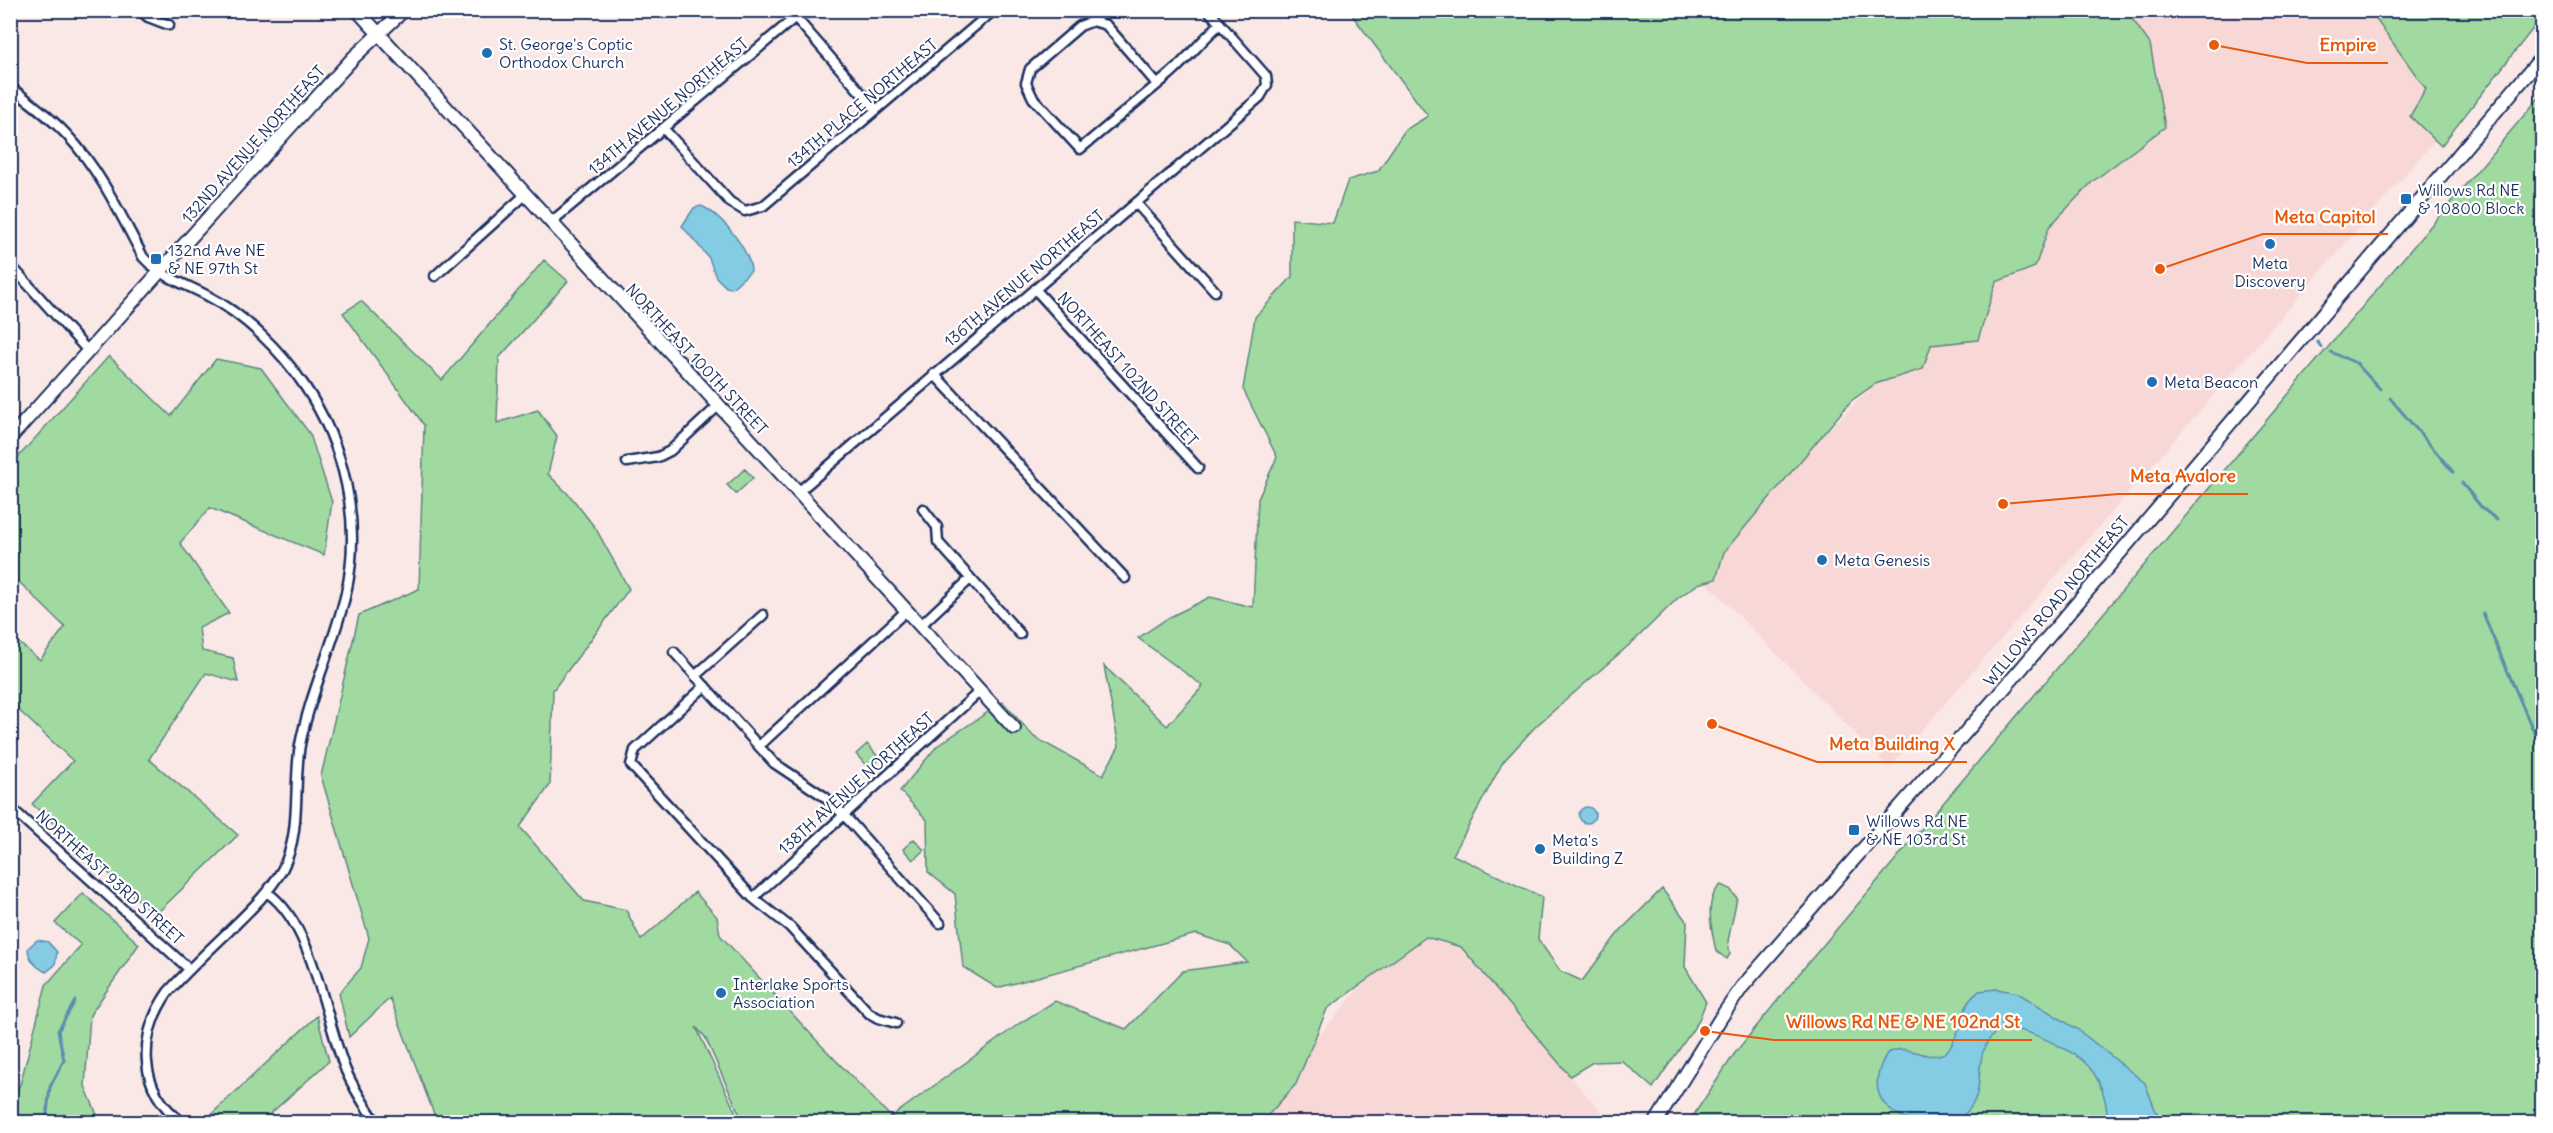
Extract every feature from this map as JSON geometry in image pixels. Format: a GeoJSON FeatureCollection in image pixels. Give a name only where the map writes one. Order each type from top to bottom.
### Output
{"type":"FeatureCollection","features":[{"type":"Feature","properties":{"kind":"street"},"geometry":{"type":"LineString","coordinates":[[140,10],[169,25]]}},
{"type":"Feature","properties":{"kind":"street","name":"NORTHEAST 100TH STREET"},"geometry":{"type":"LineString","coordinates":[[357,10],[1014,728]]}},
{"type":"Feature","properties":{"kind":"street","name":"132ND AVENUE NORTHEAST"},"geometry":{"type":"LineString","coordinates":[[10,438],[308,106],[378,33],[404,10]]}},
{"type":"Feature","properties":{"kind":"street","name":"134TH AVENUE NORTHEAST"},"geometry":{"type":"LineString","coordinates":[[550,222],[664,129],[793,14],[804,10]]}},
{"type":"Feature","properties":{"kind":"street","name":"134TH PLACE NORTHEAST"},"geometry":{"type":"LineString","coordinates":[[664,129],[730,202],[745,211],[763,206],[994,10]]}},
{"type":"Feature","properties":{"kind":"street"},"geometry":{"type":"LineString","coordinates":[[1157,84],[1106,25],[1093,21],[1080,26],[1030,69],[1026,83],[1033,98],[1080,149],[1179,66],[1196,45],[1220,24],[1208,10]]}},
{"type":"Feature","properties":{"kind":"street"},"geometry":{"type":"LineString","coordinates":[[793,14],[876,110]]}},
{"type":"Feature","properties":{"kind":"street","name":"136TH AVENUE NORTHEAST"},"geometry":{"type":"LineString","coordinates":[[798,493],[1260,97],[1267,84],[1266,76],[1220,24]]}},
{"type":"Feature","properties":{"kind":"street","name":"WILLOWS ROAD NORTHEAST"},"geometry":{"type":"LineString","coordinates":[[1656,1122],[1719,1019],[1742,987],[2021,669],[2542,57]]}},
{"type":"Feature","properties":{"kind":"street"},"geometry":{"type":"LineString","coordinates":[[10,87],[68,136],[90,164],[116,204],[142,257],[158,273],[209,296],[231,310],[258,333],[303,383],[319,409],[343,470],[350,504],[352,538],[345,594],[305,724],[300,747],[292,844],[283,868],[268,893],[189,969],[155,1010],[146,1039],[145,1059],[160,1102],[182,1122]]}},
{"type":"Feature","properties":{"kind":"street"},"geometry":{"type":"LineString","coordinates":[[435,276],[525,195]]}},
{"type":"Feature","properties":{"kind":"street"},"geometry":{"type":"LineString","coordinates":[[1136,203],[1215,291]]}},
{"type":"Feature","properties":{"kind":"street"},"geometry":{"type":"LineString","coordinates":[[15,270],[88,351]]}},
{"type":"Feature","properties":{"kind":"street","name":"NORTHEAST 102ND STREET"},"geometry":{"type":"LineString","coordinates":[[1035,289],[1198,468]]}},
{"type":"Feature","properties":{"kind":"street"},"geometry":{"type":"LineString","coordinates":[[934,375],[1125,578]]}},
{"type":"Feature","properties":{"kind":"street"},"geometry":{"type":"LineString","coordinates":[[627,462],[658,457],[670,451],[718,406]]}},
{"type":"Feature","properties":{"kind":"street"},"geometry":{"type":"LineString","coordinates":[[923,509],[937,527],[938,542],[1020,634]]}},
{"type":"Feature","properties":{"kind":"street"},"geometry":{"type":"LineString","coordinates":[[920,626],[970,579]]}},
{"type":"Feature","properties":{"kind":"street"},"geometry":{"type":"LineString","coordinates":[[759,746],[906,611]]}},
{"type":"Feature","properties":{"kind":"street"},"geometry":{"type":"LineString","coordinates":[[695,675],[763,615]]}},
{"type":"Feature","properties":{"kind":"street"},"geometry":{"type":"LineString","coordinates":[[674,652],[774,763],[825,797],[844,815],[940,922]]}},
{"type":"Feature","properties":{"kind":"street"},"geometry":{"type":"LineString","coordinates":[[705,686],[635,750],[631,765],[753,898],[790,927],[869,1012],[878,1018],[896,1023]]}},
{"type":"Feature","properties":{"kind":"street","name":"138TH AVENUE NORTHEAST"},"geometry":{"type":"LineString","coordinates":[[753,898],[980,691]]}},
{"type":"Feature","properties":{"kind":"street","name":"NORTHEAST 93RD STREET"},"geometry":{"type":"LineString","coordinates":[[10,807],[189,969]]}},
{"type":"Feature","properties":{"kind":"street"},"geometry":{"type":"LineString","coordinates":[[268,893],[278,900],[291,917],[327,1004],[345,1069],[376,1122]]}},
{"type":"Feature","properties":{"kind":"shaded area"},"geometry":{"type":"Polygon","coordinates":[[[2102,11],[2407,11],[2473,97],[1889,768],[1692,568],[2137,119],[2102,11]]]}},
{"type":"Feature","properties":{"kind":"shaded area"},"geometry":{"type":"Polygon","coordinates":[[[1426,932],[1460,949],[1610,1122],[1244,1122],[1390,953],[1426,932]]]}},
{"type":"Feature","properties":{"kind":"green space"},"geometry":{"type":"Polygon","coordinates":[[[2126,10],[2150,44],[2165,127],[2092,182],[2049,227],[2035,267],[1996,282],[1978,340],[1931,345],[1923,369],[1875,384],[1851,401],[1724,552],[1716,579],[1698,584],[1678,598],[1636,639],[1536,726],[1503,762],[1453,855],[1542,897],[1538,939],[1560,971],[1582,981],[1619,932],[1662,889],[1687,922],[1685,967],[1706,1002],[1698,1022],[1653,1088],[1622,1061],[1593,1062],[1570,1076],[1461,947],[1426,937],[1327,1009],[1296,1084],[1262,1122],[743,1122],[705,1037],[696,1027],[740,1122],[437,1122],[390,998],[349,1037],[339,993],[361,968],[369,938],[321,776],[359,615],[419,589],[424,425],[343,313],[361,301],[442,380],[544,260],[568,281],[499,358],[497,423],[538,410],[557,436],[548,474],[572,498],[596,529],[629,589],[553,690],[550,785],[520,827],[584,901],[626,910],[641,940],[695,892],[717,917],[720,935],[819,1043],[891,1117],[1020,1023],[1055,1001],[1126,1029],[1183,971],[1247,962],[1230,945],[1196,934],[997,988],[963,967],[955,894],[928,872],[927,820],[900,791],[937,746],[1003,702],[1034,737],[1103,775],[1119,746],[1104,666],[1167,726],[1203,686],[1138,638],[1168,618],[1210,597],[1253,607],[1258,499],[1277,457],[1243,389],[1255,317],[1292,277],[1292,219],[1333,223],[1348,180],[1378,171],[1405,130],[1428,116],[1349,11],[2126,10]]]}},
{"type":"Feature","properties":{"kind":"green space"},"geometry":{"type":"Polygon","coordinates":[[[2542,10],[2542,17],[2441,146],[2410,116],[2426,89],[2370,11],[2542,10]]]}},
{"type":"Feature","properties":{"kind":"green space"},"geometry":{"type":"Polygon","coordinates":[[[2542,94],[2542,1122],[1689,1122],[1735,1053],[1798,975],[2542,94]]]}},
{"type":"Feature","properties":{"kind":"green space"},"geometry":{"type":"Polygon","coordinates":[[[109,356],[171,416],[216,359],[261,368],[310,434],[332,502],[324,555],[210,508],[180,543],[229,613],[199,628],[202,651],[233,658],[238,682],[206,673],[149,759],[238,835],[155,915],[32,804],[73,761],[11,703],[11,641],[13,638],[40,660],[65,627],[11,574],[11,465],[109,356]]]}},
{"type":"Feature","properties":{"kind":"green space"},"geometry":{"type":"Polygon","coordinates":[[[745,469],[753,478],[736,494],[727,485],[745,469]]]}},
{"type":"Feature","properties":{"kind":"green space"},"geometry":{"type":"Polygon","coordinates":[[[867,744],[880,759],[869,769],[856,754],[867,744]]]}},
{"type":"Feature","properties":{"kind":"green space"},"geometry":{"type":"Polygon","coordinates":[[[914,839],[924,850],[913,860],[903,849],[914,839]]]}},
{"type":"Feature","properties":{"kind":"green space"},"geometry":{"type":"Polygon","coordinates":[[[1721,885],[1730,889],[1737,898],[1728,941],[1730,954],[1727,959],[1716,951],[1710,916],[1712,899],[1715,891],[1721,885]]]}},
{"type":"Feature","properties":{"kind":"green space"},"geometry":{"type":"Polygon","coordinates":[[[83,893],[139,944],[90,1015],[85,1086],[100,1122],[11,1122],[11,1100],[20,1085],[46,985],[81,945],[55,923],[83,893]]]}},
{"type":"Feature","properties":{"kind":"green space"},"geometry":{"type":"Polygon","coordinates":[[[317,1016],[329,1061],[261,1122],[203,1122],[317,1016]]]}},
{"type":"Feature","properties":{"kind":"water"},"geometry":{"type":"Polygon","coordinates":[[[701,206],[709,210],[725,225],[746,253],[751,271],[732,288],[726,287],[716,277],[709,258],[682,226],[694,208],[701,206]]]}},
{"type":"Feature","properties":{"kind":"water"},"geometry":{"type":"Polygon","coordinates":[[[1587,807],[1593,809],[1595,815],[1593,821],[1587,823],[1581,821],[1579,815],[1581,809],[1587,807]]]}},
{"type":"Feature","properties":{"kind":"water"},"geometry":{"type":"Polygon","coordinates":[[[37,940],[48,942],[57,952],[55,965],[46,972],[29,956],[28,948],[37,940]]]}},
{"type":"Feature","properties":{"kind":"water"},"geometry":{"type":"Polygon","coordinates":[[[1997,989],[2018,993],[2077,1029],[2145,1083],[2156,1112],[2166,1122],[2107,1122],[2102,1089],[2094,1074],[2083,1061],[2053,1043],[2014,1029],[2003,1029],[1995,1033],[1987,1043],[1982,1054],[1975,1098],[1970,1109],[1960,1118],[1947,1122],[1918,1121],[1893,1112],[1884,1104],[1877,1082],[1887,1053],[1895,1050],[1909,1050],[1935,1056],[1942,1054],[1947,1051],[1955,1039],[1970,1000],[1979,991],[1997,989]]]}},
{"type":"Feature","properties":{"kind":"waterway"},"geometry":{"type":"LineString","coordinates":[[2317,341],[2321,347]]}},
{"type":"Feature","properties":{"kind":"waterway"},"geometry":{"type":"LineString","coordinates":[[2331,352],[2356,363],[2380,389]]}},
{"type":"Feature","properties":{"kind":"waterway"},"geometry":{"type":"LineString","coordinates":[[2390,398],[2453,472]]}},
{"type":"Feature","properties":{"kind":"waterway"},"geometry":{"type":"LineString","coordinates":[[2462,483],[2482,508],[2497,520]]}},
{"type":"Feature","properties":{"kind":"waterway"},"geometry":{"type":"LineString","coordinates":[[2483,614],[2542,751]]}},
{"type":"Feature","properties":{"kind":"waterway"},"geometry":{"type":"LineString","coordinates":[[46,1122],[50,1087],[64,1060],[58,1031],[75,1001]]}},
{"type":"Feature","properties":{"kind":"place","name":"Empire"},"geometry":{"type":"Point","coordinates":[2214,45]}},
{"type":"Feature","properties":{"kind":"place","name":"St. George's Coptic Orthodox Church"},"geometry":{"type":"Point","coordinates":[487,53]}},
{"type":"Feature","properties":{"kind":"place","name":"Willows Rd NE & 10800 Block"},"geometry":{"type":"Point","coordinates":[2406,199]}},
{"type":"Feature","properties":{"kind":"place","name":"Meta Discovery"},"geometry":{"type":"Point","coordinates":[2270,244]}},
{"type":"Feature","properties":{"kind":"place","name":"132nd Ave NE & NE 97th St"},"geometry":{"type":"Point","coordinates":[156,259]}},
{"type":"Feature","properties":{"kind":"place","name":"Meta Capitol"},"geometry":{"type":"Point","coordinates":[2160,269]}},
{"type":"Feature","properties":{"kind":"place","name":"Meta Beacon"},"geometry":{"type":"Point","coordinates":[2152,382]}},
{"type":"Feature","properties":{"kind":"place","name":"Meta Avalore"},"geometry":{"type":"Point","coordinates":[2003,504]}},
{"type":"Feature","properties":{"kind":"place","name":"Meta Genesis"},"geometry":{"type":"Point","coordinates":[1822,560]}},
{"type":"Feature","properties":{"kind":"place","name":"Meta Building X"},"geometry":{"type":"Point","coordinates":[1712,724]}},
{"type":"Feature","properties":{"kind":"place","name":"Willows Rd NE & NE 103rd St"},"geometry":{"type":"Point","coordinates":[1854,830]}},
{"type":"Feature","properties":{"kind":"place","name":"Meta's Building Z"},"geometry":{"type":"Point","coordinates":[1540,849]}},
{"type":"Feature","properties":{"kind":"place","name":"Interlake Sports Association"},"geometry":{"type":"Point","coordinates":[721,993]}},
{"type":"Feature","properties":{"kind":"place","name":"Willows Rd NE & NE 102nd St"},"geometry":{"type":"Point","coordinates":[1705,1031]}}]}
